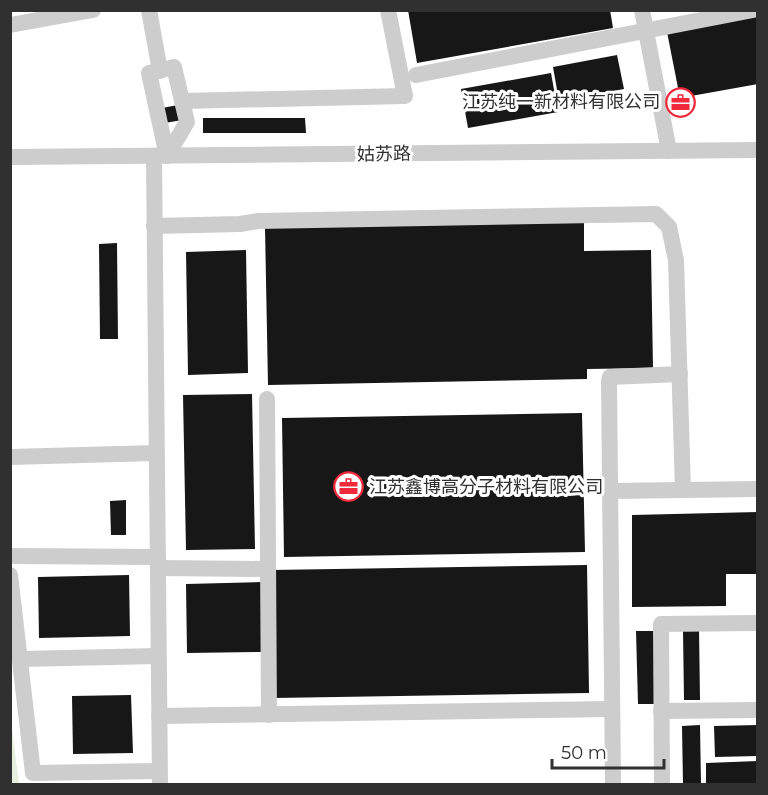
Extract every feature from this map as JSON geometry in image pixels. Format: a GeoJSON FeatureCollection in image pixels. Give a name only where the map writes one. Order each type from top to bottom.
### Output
{"type":"FeatureCollection","features":[{"type":"Feature","properties":{"kind":"street"},"geometry":{"type":"LineString","coordinates":[[10,25],[93,10]]}},
{"type":"Feature","properties":{"kind":"street"},"geometry":{"type":"LineString","coordinates":[[149,10],[160,71]]}},
{"type":"Feature","properties":{"kind":"street"},"geometry":{"type":"LineString","coordinates":[[182,101],[405,96],[388,10]]}},
{"type":"Feature","properties":{"kind":"street"},"geometry":{"type":"LineString","coordinates":[[642,10],[669,151]]}},
{"type":"Feature","properties":{"kind":"street"},"geometry":{"type":"LineString","coordinates":[[416,75],[753,10]]}},
{"type":"Feature","properties":{"kind":"street"},"geometry":{"type":"LineString","coordinates":[[10,575],[33,779],[160,778],[154,226],[161,156],[149,73],[174,67],[187,122],[161,156]]}},
{"type":"Feature","properties":{"kind":"street","name":"姑苏路"},"geometry":{"type":"LineString","coordinates":[[10,158],[758,150]]}},
{"type":"Feature","properties":{"kind":"street"},"geometry":{"type":"LineString","coordinates":[[154,226],[240,224],[258,221],[656,214],[669,227],[676,260],[683,490]]}},
{"type":"Feature","properties":{"kind":"street"},"geometry":{"type":"LineString","coordinates":[[613,784],[609,381],[610,377],[680,374]]}},
{"type":"Feature","properties":{"kind":"street"},"geometry":{"type":"LineString","coordinates":[[267,399],[268,715]]}},
{"type":"Feature","properties":{"kind":"street"},"geometry":{"type":"LineString","coordinates":[[10,457],[156,453]]}},
{"type":"Feature","properties":{"kind":"street"},"geometry":{"type":"LineString","coordinates":[[610,491],[758,489]]}},
{"type":"Feature","properties":{"kind":"street"},"geometry":{"type":"LineString","coordinates":[[10,556],[268,569]]}},
{"type":"Feature","properties":{"kind":"street"},"geometry":{"type":"LineString","coordinates":[[662,784],[661,624],[758,622]]}},
{"type":"Feature","properties":{"kind":"street"},"geometry":{"type":"LineString","coordinates":[[21,659],[158,656]]}},
{"type":"Feature","properties":{"kind":"street"},"geometry":{"type":"LineString","coordinates":[[159,716],[612,710]]}},
{"type":"Feature","properties":{"kind":"street"},"geometry":{"type":"LineString","coordinates":[[662,711],[758,710]]}},
{"type":"Feature","properties":{"kind":"green space"},"geometry":{"type":"Polygon","coordinates":[[[11,721],[19,784],[11,784],[11,721]]]}},
{"type":"Feature","properties":{"kind":"building"},"geometry":{"type":"Polygon","coordinates":[[[408,10],[610,10],[613,28],[417,63],[408,10]]]}},
{"type":"Feature","properties":{"kind":"building"},"geometry":{"type":"Polygon","coordinates":[[[758,15],[758,84],[680,98],[667,32],[758,15]]]}},
{"type":"Feature","properties":{"kind":"building"},"geometry":{"type":"Polygon","coordinates":[[[617,55],[624,89],[559,101],[553,67],[617,55]]]}},
{"type":"Feature","properties":{"kind":"building"},"geometry":{"type":"Polygon","coordinates":[[[551,73],[558,112],[468,128],[461,89],[551,73]]]}},
{"type":"Feature","properties":{"kind":"building"},"geometry":{"type":"Polygon","coordinates":[[[178,105],[182,120],[165,123],[162,108],[178,105]]]}},
{"type":"Feature","properties":{"kind":"building"},"geometry":{"type":"Polygon","coordinates":[[[203,118],[305,118],[306,133],[203,133],[203,118]]]}},
{"type":"Feature","properties":{"kind":"building"},"geometry":{"type":"Polygon","coordinates":[[[584,222],[584,251],[651,250],[653,368],[587,369],[587,379],[268,385],[265,228],[584,222]]]}},
{"type":"Feature","properties":{"kind":"building"},"geometry":{"type":"Polygon","coordinates":[[[117,243],[118,339],[100,339],[99,244],[117,243]]]}},
{"type":"Feature","properties":{"kind":"building"},"geometry":{"type":"Polygon","coordinates":[[[246,250],[248,373],[188,375],[186,252],[246,250]]]}},
{"type":"Feature","properties":{"kind":"building"},"geometry":{"type":"Polygon","coordinates":[[[252,394],[255,549],[186,550],[183,395],[252,394]]]}},
{"type":"Feature","properties":{"kind":"building"},"geometry":{"type":"Polygon","coordinates":[[[582,413],[585,552],[284,557],[282,418],[582,413]]]}},
{"type":"Feature","properties":{"kind":"building"},"geometry":{"type":"Polygon","coordinates":[[[126,500],[126,535],[111,535],[110,501],[126,500]]]}},
{"type":"Feature","properties":{"kind":"building"},"geometry":{"type":"Polygon","coordinates":[[[758,512],[758,574],[726,574],[726,606],[632,607],[632,515],[758,512]]]}},
{"type":"Feature","properties":{"kind":"building"},"geometry":{"type":"Polygon","coordinates":[[[587,565],[589,693],[273,698],[271,570],[587,565]]]}},
{"type":"Feature","properties":{"kind":"building"},"geometry":{"type":"Polygon","coordinates":[[[129,575],[130,636],[39,638],[38,577],[129,575]]]}},
{"type":"Feature","properties":{"kind":"building"},"geometry":{"type":"Polygon","coordinates":[[[261,582],[262,652],[187,653],[186,584],[261,582]]]}},
{"type":"Feature","properties":{"kind":"building"},"geometry":{"type":"Polygon","coordinates":[[[699,629],[700,700],[684,700],[683,630],[699,629]]]}},
{"type":"Feature","properties":{"kind":"building"},"geometry":{"type":"Polygon","coordinates":[[[636,631],[655,631],[656,704],[638,704],[636,631]]]}},
{"type":"Feature","properties":{"kind":"building"},"geometry":{"type":"Polygon","coordinates":[[[131,695],[133,753],[73,754],[72,696],[131,695]]]}},
{"type":"Feature","properties":{"kind":"building"},"geometry":{"type":"Polygon","coordinates":[[[700,725],[701,784],[683,784],[682,726],[700,725]]]}},
{"type":"Feature","properties":{"kind":"building"},"geometry":{"type":"Polygon","coordinates":[[[758,725],[758,756],[715,757],[714,726],[758,725]]]}},
{"type":"Feature","properties":{"kind":"building"},"geometry":{"type":"Polygon","coordinates":[[[758,761],[758,784],[706,784],[706,763],[758,761]]]}},
{"type":"Feature","properties":{"kind":"place","name":"江苏纯一新材料有限公司"},"geometry":{"type":"Point","coordinates":[681,102]}},
{"type":"Feature","properties":{"kind":"place","name":"江苏鑫博高分子材料有限公司"},"geometry":{"type":"Point","coordinates":[348,487]}}]}
